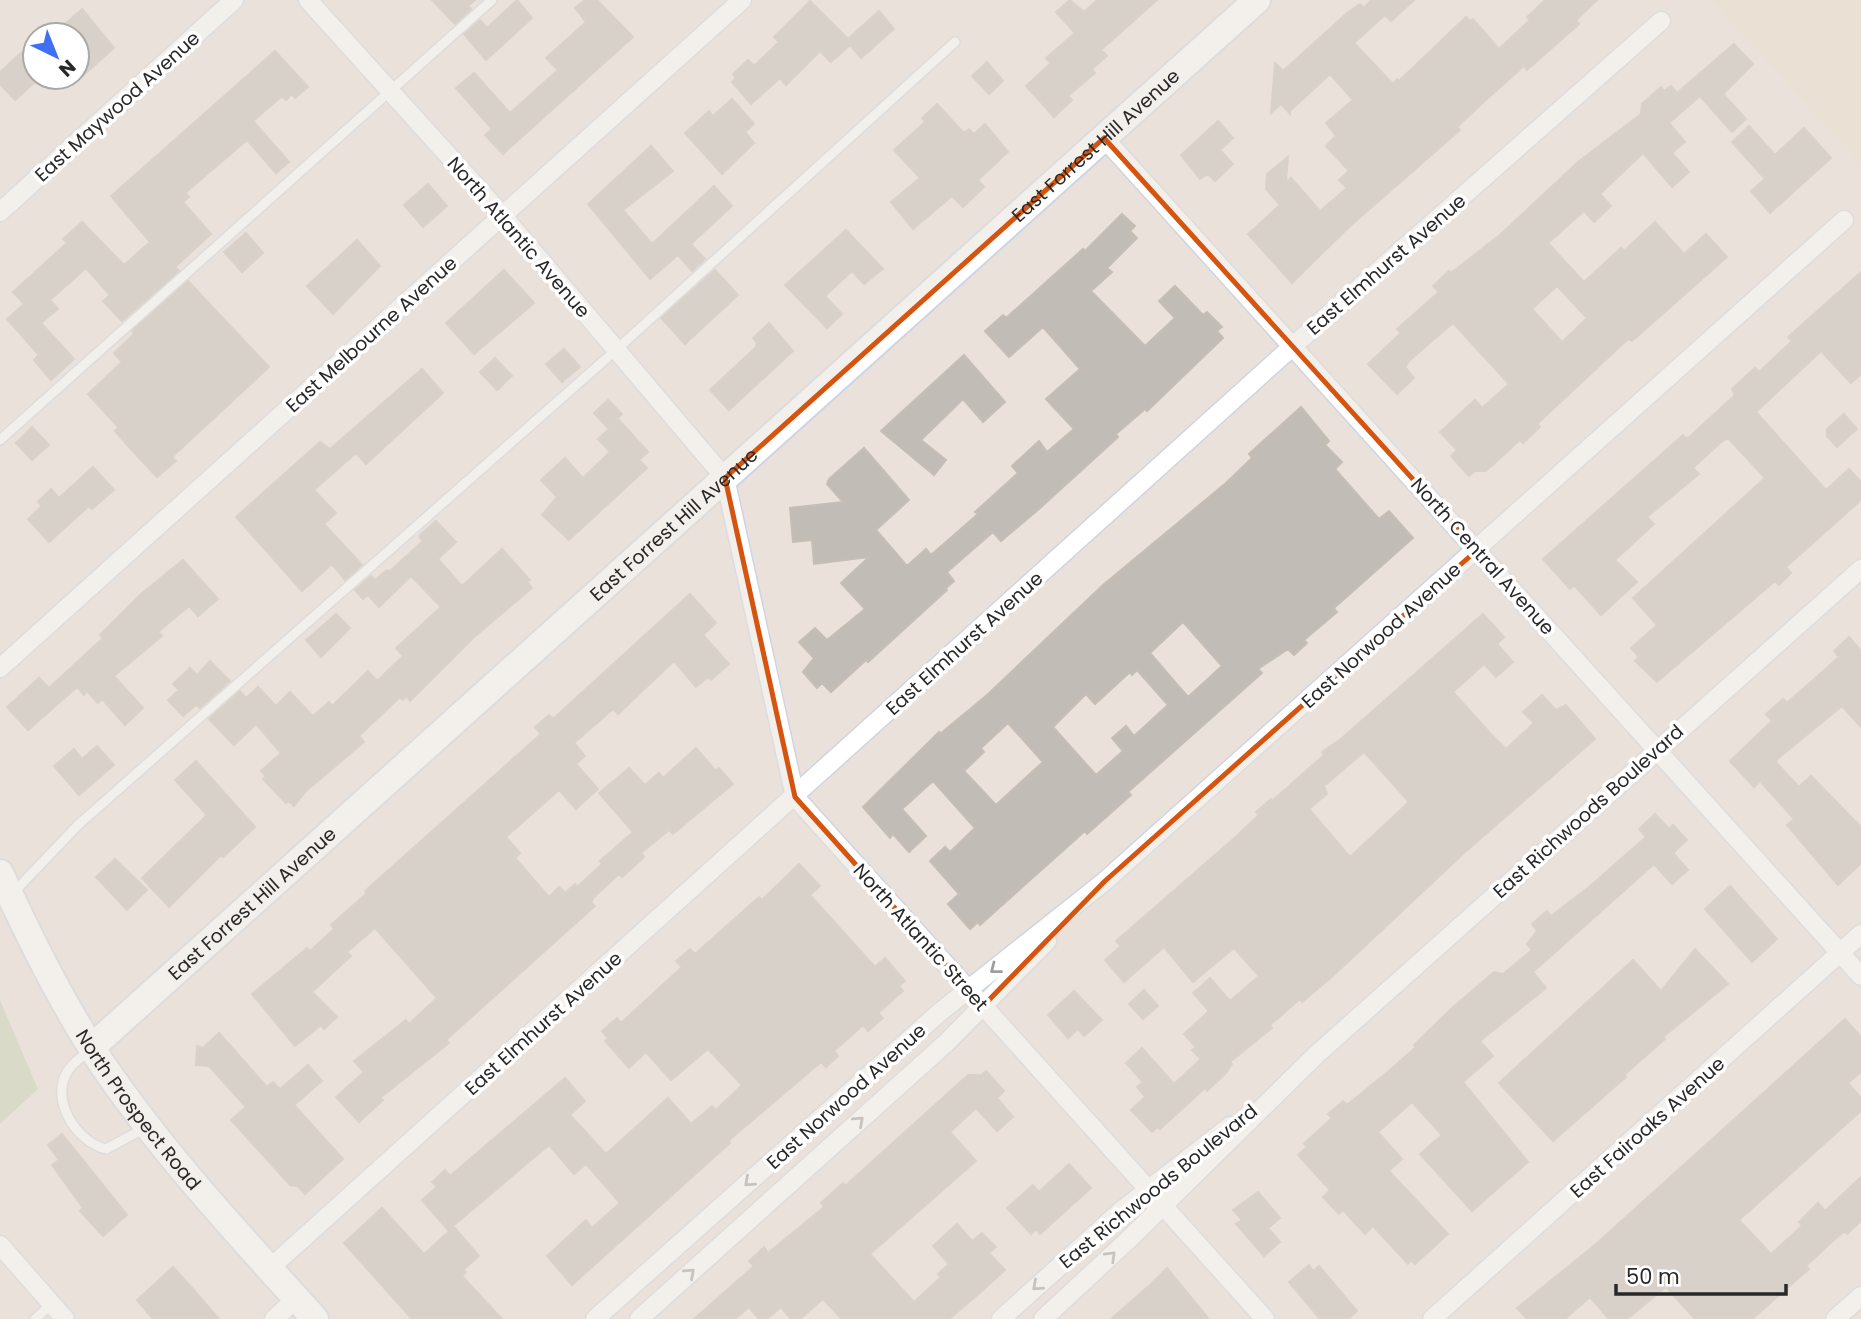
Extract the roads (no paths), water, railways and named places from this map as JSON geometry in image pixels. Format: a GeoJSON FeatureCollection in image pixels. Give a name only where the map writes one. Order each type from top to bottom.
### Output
{"type":"FeatureCollection","features":[{"type":"Feature","properties":{"kind":"main road","name":"East Forrest Hill Avenue"},"geometry":{"type":"LineString","coordinates":[[92,1047],[1257,0]]}},
{"type":"Feature","properties":{"kind":"main road","name":"North Prospect Road"},"geometry":{"type":"LineString","coordinates":[[5,884],[92,1047],[148,1127],[215,1210],[315,1319]]}},
{"type":"Feature","properties":{"kind":"street","name":"East Maywood Avenue"},"geometry":{"type":"LineString","coordinates":[[0,212],[234,0]]}},
{"type":"Feature","properties":{"kind":"street","name":"North Atlantic Avenue"},"geometry":{"type":"LineString","coordinates":[[308,0],[502,215],[725,478]]}},
{"type":"Feature","properties":{"kind":"street","name":"East Melbourne Avenue"},"geometry":{"type":"LineString","coordinates":[[0,668],[743,0]]}},
{"type":"Feature","properties":{"kind":"street","name":"East Elmhurst Avenue"},"geometry":{"type":"LineString","coordinates":[[269,1269],[1293,346],[1661,21]]}},
{"type":"Feature","properties":{"kind":"street","name":"North Central Avenue"},"geometry":{"type":"LineString","coordinates":[[1104,138],[1658,748],[1861,976]]}},
{"type":"Feature","properties":{"kind":"street","name":"East Norwood Avenue"},"geometry":{"type":"LineString","coordinates":[[595,1319],[969,990],[1105,881],[1844,220]]}},
{"type":"Feature","properties":{"kind":"street","name":"North Atlantic Street"},"geometry":{"type":"LineString","coordinates":[[725,478],[795,797],[1265,1319]]}},
{"type":"Feature","properties":{"kind":"street","name":"East Richwoods Boulevard"},"geometry":{"type":"LineString","coordinates":[[1043,1319],[1317,1055],[1861,569]]}},
{"type":"Feature","properties":{"kind":"street","name":"East Norwood Avenue"},"geometry":{"type":"LineString","coordinates":[[639,1319],[946,1043],[1105,881]]}},
{"type":"Feature","properties":{"kind":"street","name":"East Fairoaks Avenue"},"geometry":{"type":"LineString","coordinates":[[1432,1319],[1861,934]]}},
{"type":"Feature","properties":{"kind":"street","name":"East Richwoods Boulevard"},"geometry":{"type":"LineString","coordinates":[[1001,1319],[1149,1189],[1317,1055]]}},
{"type":"Feature","properties":{"kind":"street"},"geometry":{"type":"LineString","coordinates":[[0,1245],[65,1319]]}},
{"type":"Feature","properties":{"kind":"street"},"geometry":{"type":"LineString","coordinates":[[1835,1319],[1861,1296]]}},
{"type":"Feature","properties":{"kind":"street"},"geometry":{"type":"LineString","coordinates":[[274,1319],[296,1298]]}},
{"type":"Feature","properties":{"kind":"lane"},"geometry":{"type":"LineString","coordinates":[[0,440],[492,0]]}},
{"type":"Feature","properties":{"kind":"lane"},"geometry":{"type":"LineString","coordinates":[[5,884],[78,825],[616,350],[955,42]]}},
{"type":"Feature","properties":{"kind":"lane"},"geometry":{"type":"LineString","coordinates":[[92,1047],[66,1072],[61,1099],[72,1124],[91,1146],[106,1149],[148,1127]]}},
{"type":"Feature","properties":{"kind":"lane"},"geometry":{"type":"LineString","coordinates":[[35,1319],[52,1304]]}}]}
